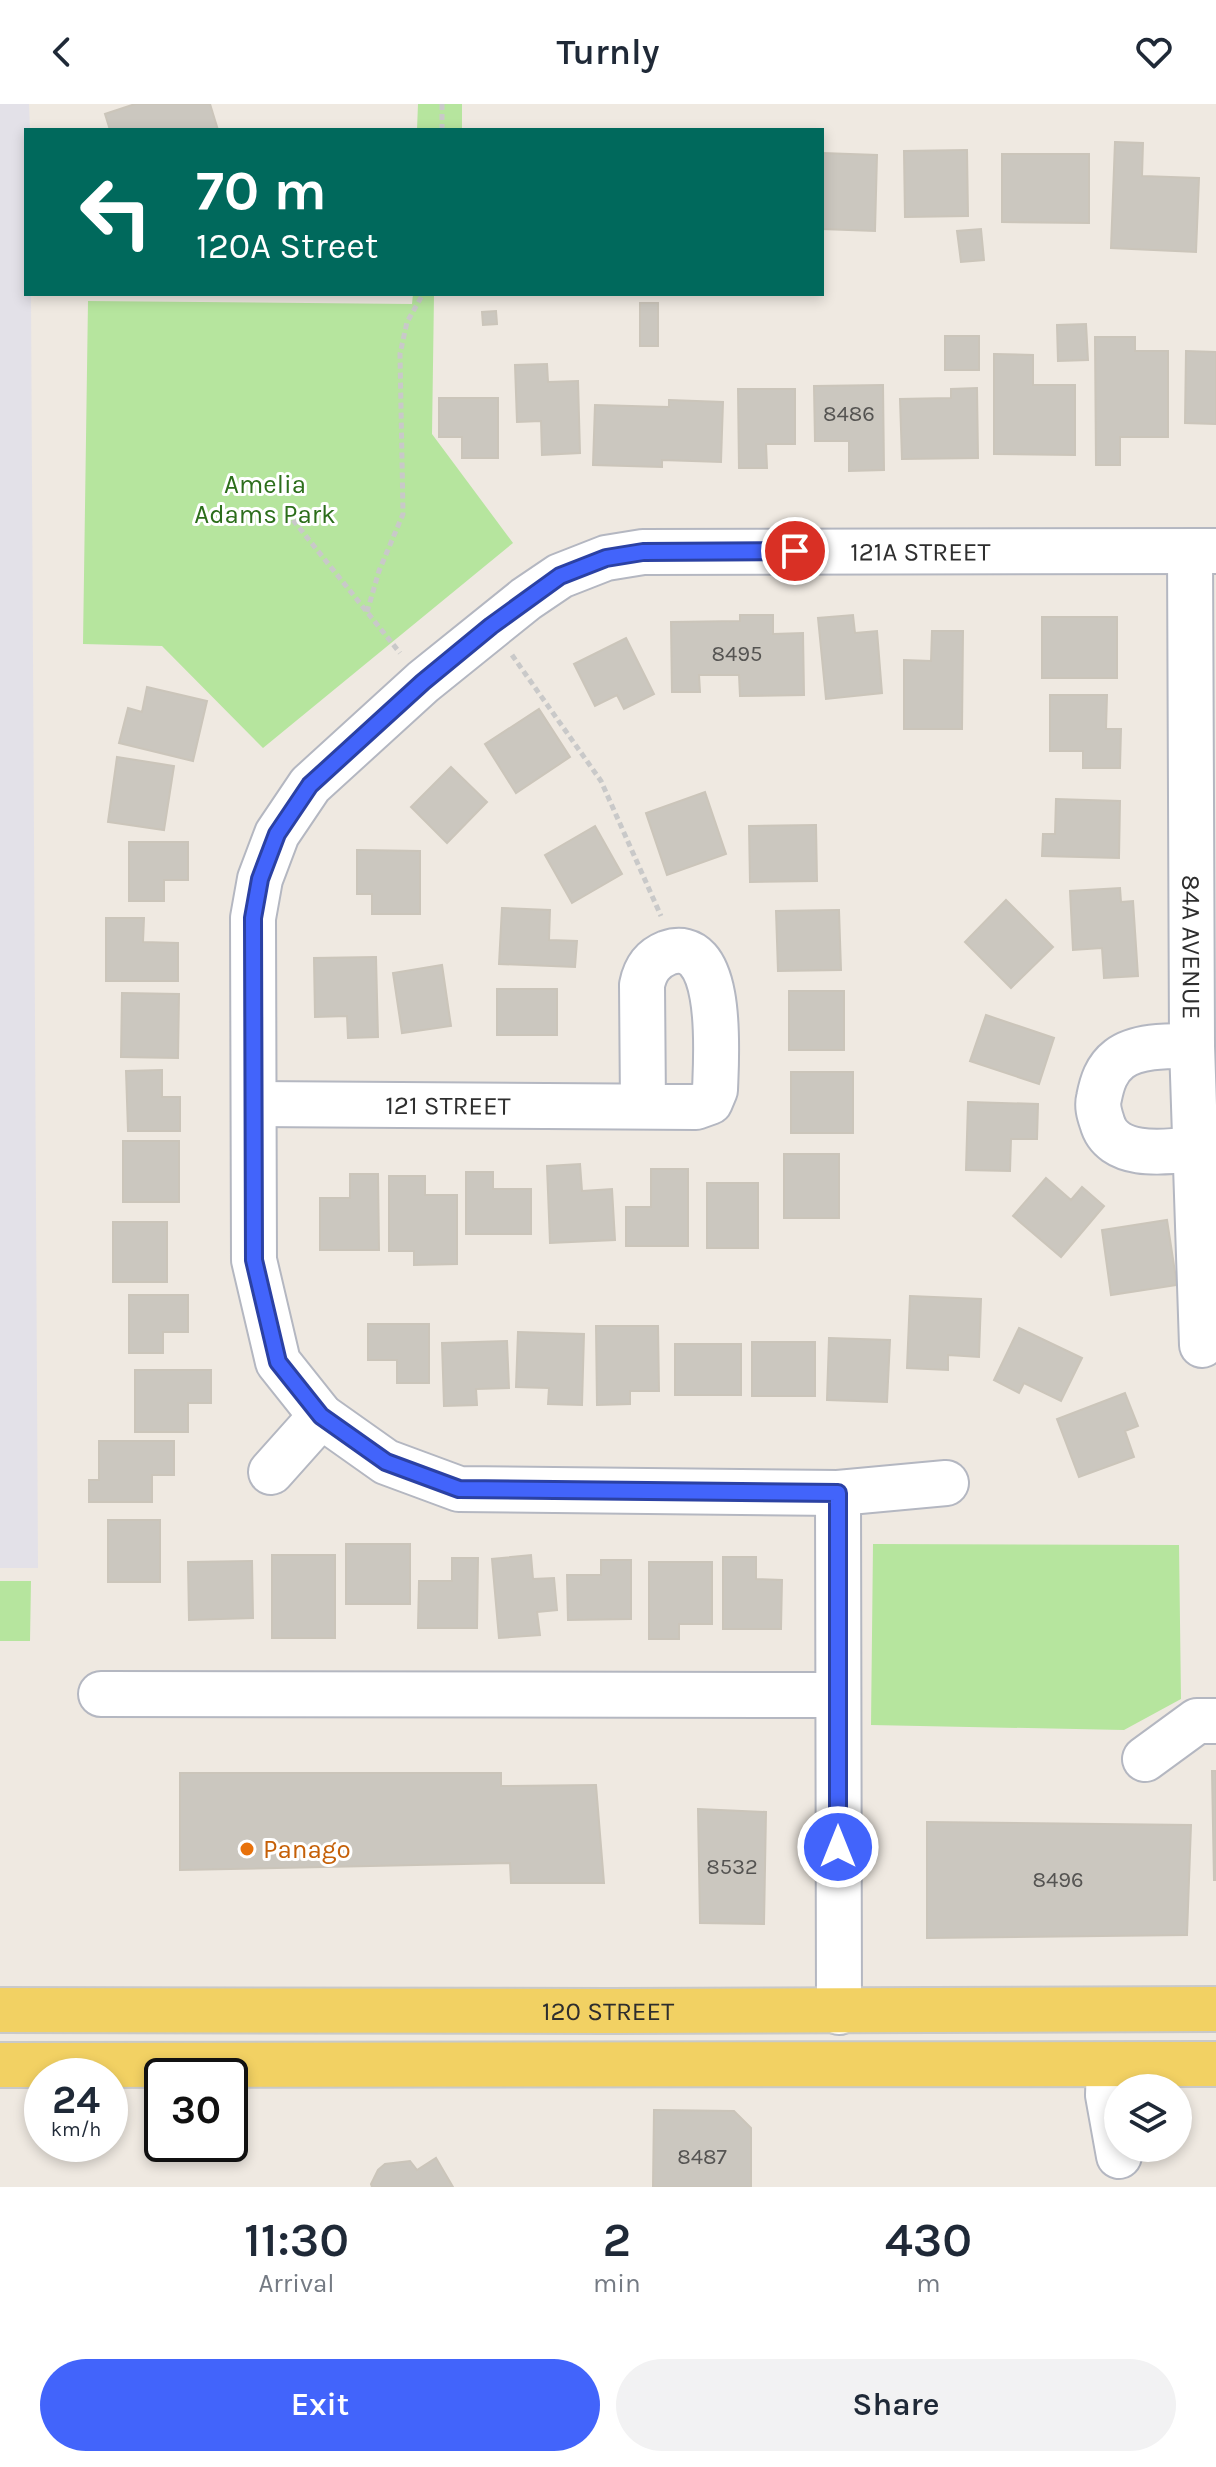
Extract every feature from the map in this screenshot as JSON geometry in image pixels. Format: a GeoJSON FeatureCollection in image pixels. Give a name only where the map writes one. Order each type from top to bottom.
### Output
{"type":"FeatureCollection","features":[{"type":"Feature","properties":{"kind":"main road","name":"120 STREET"},"geometry":{"type":"LineString","coordinates":[[0,2010],[365,2012],[589,2009],[839,2012],[1216,2009]]}},
{"type":"Feature","properties":{"kind":"main road"},"geometry":{"type":"LineString","coordinates":[[586,2065],[663,2031],[824,2033],[831,2029],[839,2012]]}},
{"type":"Feature","properties":{"kind":"main road"},"geometry":{"type":"LineString","coordinates":[[0,2065],[1216,2064]]}},
{"type":"Feature","properties":{"kind":"street","name":"121A STREET"},"geometry":{"type":"LineString","coordinates":[[946,1483],[838,1493],[459,1489],[386,1462],[321,1416],[278,1362],[254,1260],[253,918],[260,879],[277,834],[310,785],[353,745],[423,682],[526,599],[560,576],[606,558],[643,552],[1203,551]]}},
{"type":"Feature","properties":{"kind":"street","name":"84A AVENUE"},"geometry":{"type":"LineString","coordinates":[[1202,1345],[1192,1046],[1203,551]]}},
{"type":"Feature","properties":{"kind":"street"},"geometry":{"type":"LineString","coordinates":[[1192,1046],[1145,1050],[1119,1059],[1103,1079],[1098,1105],[1103,1127],[1114,1140],[1129,1148],[1151,1152],[1196,1149]]}},
{"type":"Feature","properties":{"kind":"street","name":"121 STREET"},"geometry":{"type":"LineString","coordinates":[[254,1104],[643,1106]]}},
{"type":"Feature","properties":{"kind":"street"},"geometry":{"type":"LineString","coordinates":[[271,1472],[321,1416]]}},
{"type":"Feature","properties":{"kind":"street"},"geometry":{"type":"LineString","coordinates":[[838,1493],[839,2012]]}},
{"type":"Feature","properties":{"kind":"street"},"geometry":{"type":"LineString","coordinates":[[101,1694],[838,1695]]}},
{"type":"Feature","properties":{"kind":"street"},"geometry":{"type":"LineString","coordinates":[[1145,1759],[1197,1721],[1216,1721]]}},
{"type":"Feature","properties":{"kind":"street"},"geometry":{"type":"LineString","coordinates":[[1109,2065],[1109,2074]]}},
{"type":"Feature","properties":{"kind":"path"},"geometry":{"type":"LineString","coordinates":[[442,104],[442,128]]}},
{"type":"Feature","properties":{"kind":"path"},"geometry":{"type":"LineString","coordinates":[[367,612],[379,571],[403,514],[400,354],[407,322],[422,296]]}},
{"type":"Feature","properties":{"kind":"path"},"geometry":{"type":"LineString","coordinates":[[293,520],[405,660]]}},
{"type":"Feature","properties":{"kind":"path"},"geometry":{"type":"LineString","coordinates":[[512,655],[601,781],[662,918]]}},
{"type":"Feature","properties":{"kind":"shaded area"},"geometry":{"type":"Polygon","coordinates":[[[0,104],[29,104],[30,128],[24,128],[24,296],[31,296],[38,1568],[0,1568],[0,104]]]}},
{"type":"Feature","properties":{"kind":"green space"},"geometry":{"type":"Polygon","coordinates":[[[418,104],[462,104],[462,128],[417,128],[418,104]]]}},
{"type":"Feature","properties":{"kind":"green space","name":"Amelia Adams Park"},"geometry":{"type":"Polygon","coordinates":[[[413,296],[434,296],[432,434],[513,543],[263,748],[162,646],[83,644],[88,301],[412,304],[413,296]]]}},
{"type":"Feature","properties":{"kind":"green space"},"geometry":{"type":"Polygon","coordinates":[[[873,1544],[1179,1545],[1181,1699],[1124,1730],[871,1725],[873,1544]]]}},
{"type":"Feature","properties":{"kind":"green space"},"geometry":{"type":"Polygon","coordinates":[[[0,1581],[31,1581],[30,1641],[0,1641],[0,1581]]]}},
{"type":"Feature","properties":{"kind":"building"},"geometry":{"type":"Polygon","coordinates":[[[135,104],[210,104],[217,128],[109,128],[105,114],[135,104]]]}},
{"type":"Feature","properties":{"kind":"building"},"geometry":{"type":"Polygon","coordinates":[[[1115,142],[1143,143],[1142,176],[1199,178],[1196,252],[1111,248],[1115,142]]]}},
{"type":"Feature","properties":{"kind":"building"},"geometry":{"type":"Polygon","coordinates":[[[967,150],[968,216],[905,217],[904,151],[967,150]]]}},
{"type":"Feature","properties":{"kind":"building"},"geometry":{"type":"Polygon","coordinates":[[[824,153],[877,155],[875,231],[824,229],[824,153]]]}},
{"type":"Feature","properties":{"kind":"building"},"geometry":{"type":"Polygon","coordinates":[[[1002,154],[1089,154],[1089,223],[1002,222],[1002,154]]]}},
{"type":"Feature","properties":{"kind":"building"},"geometry":{"type":"Polygon","coordinates":[[[981,229],[984,260],[961,262],[957,231],[981,229]]]}},
{"type":"Feature","properties":{"kind":"building"},"geometry":{"type":"Polygon","coordinates":[[[640,303],[658,303],[658,346],[640,346],[640,303]]]}},
{"type":"Feature","properties":{"kind":"building"},"geometry":{"type":"Polygon","coordinates":[[[496,311],[497,324],[483,325],[482,312],[496,311]]]}},
{"type":"Feature","properties":{"kind":"building"},"geometry":{"type":"Polygon","coordinates":[[[1086,324],[1088,360],[1058,361],[1057,325],[1086,324]]]}},
{"type":"Feature","properties":{"kind":"building"},"geometry":{"type":"Polygon","coordinates":[[[945,336],[979,336],[979,370],[945,370],[945,336]]]}},
{"type":"Feature","properties":{"kind":"building"},"geometry":{"type":"Polygon","coordinates":[[[1095,337],[1135,337],[1135,351],[1168,351],[1168,437],[1120,437],[1120,465],[1096,465],[1095,337]]]}},
{"type":"Feature","properties":{"kind":"building"},"geometry":{"type":"Polygon","coordinates":[[[1186,351],[1216,352],[1216,424],[1185,423],[1186,351]]]}},
{"type":"Feature","properties":{"kind":"building"},"geometry":{"type":"Polygon","coordinates":[[[994,354],[1033,355],[1033,385],[1075,385],[1075,455],[994,454],[994,354]]]}},
{"type":"Feature","properties":{"kind":"building"},"geometry":{"type":"Polygon","coordinates":[[[547,364],[548,382],[578,381],[580,453],[542,455],[541,421],[517,422],[515,365],[547,364]]]}},
{"type":"Feature","properties":{"kind":"building"},"geometry":{"type":"Polygon","coordinates":[[[883,385],[884,470],[849,471],[849,441],[815,441],[814,386],[883,385]]]}},
{"type":"Feature","properties":{"kind":"building"},"geometry":{"type":"Polygon","coordinates":[[[977,388],[978,458],[902,459],[900,399],[951,398],[951,389],[977,388]]]}},
{"type":"Feature","properties":{"kind":"building"},"geometry":{"type":"Polygon","coordinates":[[[738,389],[795,389],[795,444],[766,444],[767,468],[739,468],[738,389]]]}},
{"type":"Feature","properties":{"kind":"building"},"geometry":{"type":"Polygon","coordinates":[[[439,398],[498,398],[498,458],[462,458],[462,437],[439,437],[439,398]]]}},
{"type":"Feature","properties":{"kind":"building"},"geometry":{"type":"Polygon","coordinates":[[[669,400],[723,402],[721,462],[662,460],[662,467],[593,465],[595,405],[669,407],[669,400]]]}},
{"type":"Feature","properties":{"kind":"building"},"geometry":{"type":"Polygon","coordinates":[[[740,615],[773,615],[773,634],[803,633],[804,695],[740,696],[739,675],[699,675],[700,692],[672,692],[671,622],[740,621],[740,615]]]}},
{"type":"Feature","properties":{"kind":"building"},"geometry":{"type":"Polygon","coordinates":[[[853,615],[855,633],[877,631],[882,693],[826,699],[818,618],[853,615]]]}},
{"type":"Feature","properties":{"kind":"building"},"geometry":{"type":"Polygon","coordinates":[[[1042,617],[1117,617],[1117,678],[1042,678],[1042,617]]]}},
{"type":"Feature","properties":{"kind":"building"},"geometry":{"type":"Polygon","coordinates":[[[932,631],[963,631],[962,729],[904,729],[904,660],[931,661],[932,631]]]}},
{"type":"Feature","properties":{"kind":"building"},"geometry":{"type":"Polygon","coordinates":[[[626,638],[654,694],[624,709],[617,695],[595,706],[574,664],[626,638]]]}},
{"type":"Feature","properties":{"kind":"building"},"geometry":{"type":"Polygon","coordinates":[[[147,687],[207,701],[193,761],[119,743],[128,708],[142,712],[147,687]]]}},
{"type":"Feature","properties":{"kind":"building"},"geometry":{"type":"Polygon","coordinates":[[[1050,695],[1107,695],[1106,729],[1121,729],[1120,768],[1083,768],[1083,751],[1050,751],[1050,695]]]}},
{"type":"Feature","properties":{"kind":"building"},"geometry":{"type":"Polygon","coordinates":[[[539,709],[570,757],[516,793],[485,744],[539,709]]]}},
{"type":"Feature","properties":{"kind":"building"},"geometry":{"type":"Polygon","coordinates":[[[117,757],[174,766],[164,830],[108,822],[117,757]]]}},
{"type":"Feature","properties":{"kind":"building"},"geometry":{"type":"Polygon","coordinates":[[[451,767],[487,802],[447,843],[411,807],[451,767]]]}},
{"type":"Feature","properties":{"kind":"building"},"geometry":{"type":"Polygon","coordinates":[[[705,792],[726,854],[667,875],[646,813],[705,792]]]}},
{"type":"Feature","properties":{"kind":"building"},"geometry":{"type":"Polygon","coordinates":[[[1056,799],[1120,801],[1119,858],[1042,856],[1043,834],[1055,834],[1056,799]]]}},
{"type":"Feature","properties":{"kind":"building"},"geometry":{"type":"Polygon","coordinates":[[[816,825],[817,881],[750,882],[749,826],[816,825]]]}},
{"type":"Feature","properties":{"kind":"building"},"geometry":{"type":"Polygon","coordinates":[[[595,826],[622,874],[572,903],[545,855],[595,826]]]}},
{"type":"Feature","properties":{"kind":"building"},"geometry":{"type":"Polygon","coordinates":[[[129,842],[188,842],[188,880],[164,880],[164,901],[129,901],[129,842]]]}},
{"type":"Feature","properties":{"kind":"building"},"geometry":{"type":"Polygon","coordinates":[[[357,850],[420,851],[420,914],[372,914],[372,894],[357,894],[357,850]]]}},
{"type":"Feature","properties":{"kind":"building"},"geometry":{"type":"Polygon","coordinates":[[[1120,888],[1121,902],[1133,901],[1138,976],[1104,978],[1102,948],[1073,950],[1070,891],[1120,888]]]}},
{"type":"Feature","properties":{"kind":"building"},"geometry":{"type":"Polygon","coordinates":[[[1006,900],[1053,947],[1011,988],[965,942],[1006,900]]]}},
{"type":"Feature","properties":{"kind":"building"},"geometry":{"type":"Polygon","coordinates":[[[502,908],[550,910],[549,940],[577,941],[575,967],[499,964],[502,908]]]}},
{"type":"Feature","properties":{"kind":"building"},"geometry":{"type":"Polygon","coordinates":[[[839,910],[841,970],[778,971],[776,911],[839,910]]]}},
{"type":"Feature","properties":{"kind":"building"},"geometry":{"type":"Polygon","coordinates":[[[106,918],[144,918],[143,942],[178,943],[178,981],[106,981],[106,918]]]}},
{"type":"Feature","properties":{"kind":"building"},"geometry":{"type":"Polygon","coordinates":[[[376,957],[378,1037],[348,1038],[347,1016],[315,1017],[314,958],[376,957]]]}},
{"type":"Feature","properties":{"kind":"building"},"geometry":{"type":"Polygon","coordinates":[[[442,965],[451,1026],[402,1033],[393,973],[442,965]]]}},
{"type":"Feature","properties":{"kind":"building"},"geometry":{"type":"Polygon","coordinates":[[[497,989],[557,989],[557,1035],[497,1035],[497,989]]]}},
{"type":"Feature","properties":{"kind":"building"},"geometry":{"type":"Polygon","coordinates":[[[789,991],[844,991],[844,1050],[789,1050],[789,991]]]}},
{"type":"Feature","properties":{"kind":"building"},"geometry":{"type":"Polygon","coordinates":[[[122,993],[179,994],[178,1058],[121,1057],[122,993]]]}},
{"type":"Feature","properties":{"kind":"building"},"geometry":{"type":"Polygon","coordinates":[[[986,1015],[1054,1038],[1039,1084],[970,1061],[986,1015]]]}},
{"type":"Feature","properties":{"kind":"building"},"geometry":{"type":"Polygon","coordinates":[[[162,1070],[162,1097],[180,1097],[180,1131],[128,1131],[126,1071],[162,1070]]]}},
{"type":"Feature","properties":{"kind":"building"},"geometry":{"type":"Polygon","coordinates":[[[791,1072],[853,1072],[853,1133],[791,1133],[791,1072]]]}},
{"type":"Feature","properties":{"kind":"building"},"geometry":{"type":"Polygon","coordinates":[[[968,1102],[1038,1104],[1037,1139],[1011,1139],[1010,1171],[966,1170],[968,1102]]]}},
{"type":"Feature","properties":{"kind":"building"},"geometry":{"type":"Polygon","coordinates":[[[123,1141],[179,1141],[179,1202],[123,1202],[123,1141]]]}},
{"type":"Feature","properties":{"kind":"building"},"geometry":{"type":"Polygon","coordinates":[[[784,1154],[839,1154],[839,1218],[784,1218],[784,1154]]]}},
{"type":"Feature","properties":{"kind":"building"},"geometry":{"type":"Polygon","coordinates":[[[580,1164],[582,1191],[612,1189],[615,1240],[550,1243],[547,1166],[580,1164]]]}},
{"type":"Feature","properties":{"kind":"building"},"geometry":{"type":"Polygon","coordinates":[[[651,1169],[688,1169],[688,1246],[626,1246],[626,1207],[651,1207],[651,1169]]]}},
{"type":"Feature","properties":{"kind":"building"},"geometry":{"type":"Polygon","coordinates":[[[466,1172],[493,1172],[493,1189],[531,1189],[531,1234],[466,1234],[466,1172]]]}},
{"type":"Feature","properties":{"kind":"building"},"geometry":{"type":"Polygon","coordinates":[[[350,1174],[378,1174],[379,1250],[320,1250],[320,1198],[350,1198],[350,1174]]]}},
{"type":"Feature","properties":{"kind":"building"},"geometry":{"type":"Polygon","coordinates":[[[389,1176],[425,1176],[425,1195],[457,1195],[457,1264],[414,1265],[414,1251],[389,1251],[389,1176]]]}},
{"type":"Feature","properties":{"kind":"building"},"geometry":{"type":"Polygon","coordinates":[[[1046,1178],[1071,1200],[1082,1187],[1104,1206],[1061,1257],[1013,1216],[1046,1178]]]}},
{"type":"Feature","properties":{"kind":"building"},"geometry":{"type":"Polygon","coordinates":[[[707,1183],[758,1183],[758,1248],[707,1248],[707,1183]]]}},
{"type":"Feature","properties":{"kind":"building"},"geometry":{"type":"Polygon","coordinates":[[[1167,1220],[1177,1285],[1111,1295],[1102,1230],[1167,1220]]]}},
{"type":"Feature","properties":{"kind":"building"},"geometry":{"type":"Polygon","coordinates":[[[113,1222],[167,1222],[167,1282],[113,1282],[113,1222]]]}},
{"type":"Feature","properties":{"kind":"building"},"geometry":{"type":"Polygon","coordinates":[[[129,1295],[188,1295],[188,1332],[163,1332],[163,1353],[129,1353],[129,1295]]]}},
{"type":"Feature","properties":{"kind":"building"},"geometry":{"type":"Polygon","coordinates":[[[910,1296],[981,1299],[979,1357],[948,1355],[948,1370],[907,1368],[910,1296]]]}},
{"type":"Feature","properties":{"kind":"building"},"geometry":{"type":"Polygon","coordinates":[[[368,1324],[429,1324],[429,1383],[397,1383],[397,1360],[368,1360],[368,1324]]]}},
{"type":"Feature","properties":{"kind":"building"},"geometry":{"type":"Polygon","coordinates":[[[596,1326],[658,1326],[659,1391],[630,1391],[630,1404],[597,1405],[596,1326]]]}},
{"type":"Feature","properties":{"kind":"building"},"geometry":{"type":"Polygon","coordinates":[[[1019,1328],[1082,1358],[1061,1401],[1024,1383],[1019,1393],[994,1380],[1019,1328]]]}},
{"type":"Feature","properties":{"kind":"building"},"geometry":{"type":"Polygon","coordinates":[[[518,1332],[584,1334],[582,1405],[548,1404],[549,1388],[516,1387],[518,1332]]]}},
{"type":"Feature","properties":{"kind":"building"},"geometry":{"type":"Polygon","coordinates":[[[829,1338],[890,1340],[887,1402],[827,1400],[829,1338]]]}},
{"type":"Feature","properties":{"kind":"building"},"geometry":{"type":"Polygon","coordinates":[[[507,1341],[509,1388],[476,1389],[477,1405],[444,1406],[442,1343],[507,1341]]]}},
{"type":"Feature","properties":{"kind":"building"},"geometry":{"type":"Polygon","coordinates":[[[752,1342],[815,1342],[815,1396],[752,1396],[752,1342]]]}},
{"type":"Feature","properties":{"kind":"building"},"geometry":{"type":"Polygon","coordinates":[[[675,1344],[741,1344],[741,1395],[675,1395],[675,1344]]]}},
{"type":"Feature","properties":{"kind":"building"},"geometry":{"type":"Polygon","coordinates":[[[135,1370],[211,1370],[211,1403],[188,1403],[188,1432],[135,1432],[135,1370]]]}},
{"type":"Feature","properties":{"kind":"building"},"geometry":{"type":"Polygon","coordinates":[[[1125,1393],[1138,1426],[1125,1431],[1134,1457],[1079,1477],[1057,1419],[1125,1393]]]}},
{"type":"Feature","properties":{"kind":"building"},"geometry":{"type":"Polygon","coordinates":[[[99,1441],[174,1441],[174,1475],[152,1475],[152,1502],[89,1502],[89,1480],[99,1480],[99,1441]]]}},
{"type":"Feature","properties":{"kind":"building"},"geometry":{"type":"Polygon","coordinates":[[[108,1520],[160,1520],[160,1582],[108,1582],[108,1520]]]}},
{"type":"Feature","properties":{"kind":"building"},"geometry":{"type":"Polygon","coordinates":[[[346,1544],[410,1544],[410,1604],[346,1604],[346,1544]]]}},
{"type":"Feature","properties":{"kind":"building"},"geometry":{"type":"Polygon","coordinates":[[[272,1555],[335,1555],[335,1638],[272,1638],[272,1555]]]}},
{"type":"Feature","properties":{"kind":"building"},"geometry":{"type":"Polygon","coordinates":[[[531,1555],[533,1579],[554,1578],[557,1610],[537,1612],[540,1635],[499,1638],[492,1559],[531,1555]]]}},
{"type":"Feature","properties":{"kind":"building"},"geometry":{"type":"Polygon","coordinates":[[[723,1557],[756,1557],[756,1579],[782,1580],[781,1629],[723,1629],[723,1557]]]}},
{"type":"Feature","properties":{"kind":"building"},"geometry":{"type":"Polygon","coordinates":[[[452,1558],[478,1558],[477,1628],[418,1628],[419,1581],[452,1581],[452,1558]]]}},
{"type":"Feature","properties":{"kind":"building"},"geometry":{"type":"Polygon","coordinates":[[[601,1560],[631,1560],[631,1619],[568,1620],[567,1575],[601,1575],[601,1560]]]}},
{"type":"Feature","properties":{"kind":"building"},"geometry":{"type":"Polygon","coordinates":[[[252,1561],[253,1618],[189,1620],[188,1562],[252,1561]]]}},
{"type":"Feature","properties":{"kind":"building"},"geometry":{"type":"Polygon","coordinates":[[[649,1562],[712,1562],[712,1624],[679,1624],[679,1639],[649,1639],[649,1562]]]}},
{"type":"Feature","properties":{"kind":"building"},"geometry":{"type":"Polygon","coordinates":[[[1212,1771],[1216,1771],[1216,1880],[1214,1880],[1212,1771]]]}},
{"type":"Feature","properties":{"kind":"building"},"geometry":{"type":"Polygon","coordinates":[[[180,1773],[501,1773],[501,1786],[596,1785],[604,1883],[511,1883],[510,1863],[180,1870],[180,1773]]]}},
{"type":"Feature","properties":{"kind":"building"},"geometry":{"type":"Polygon","coordinates":[[[698,1809],[766,1812],[764,1924],[700,1923],[698,1809]]]}},
{"type":"Feature","properties":{"kind":"building"},"geometry":{"type":"Polygon","coordinates":[[[927,1822],[1191,1825],[1187,1935],[927,1938],[927,1822]]]}},
{"type":"Feature","properties":{"kind":"building"},"geometry":{"type":"Polygon","coordinates":[[[654,2110],[734,2111],[751,2128],[751,2187],[653,2187],[654,2110]]]}},
{"type":"Feature","properties":{"kind":"building"},"geometry":{"type":"Polygon","coordinates":[[[436,2158],[453,2187],[372,2187],[378,2170],[385,2164],[410,2161],[417,2170],[436,2158]]]}},
{"type":"Feature","properties":{"kind":"place","name":"Panago"},"geometry":{"type":"Point","coordinates":[247,1849]}},
{"type":"Feature","properties":{"kind":"route"},"geometry":{"type":"LineString","coordinates":[[795,551],[643,552],[606,558],[560,576],[491,626],[423,682],[310,785],[277,834],[260,879],[253,918],[254,1260],[278,1362],[321,1416],[386,1462],[459,1489],[838,1493],[838,1847]]}}]}
